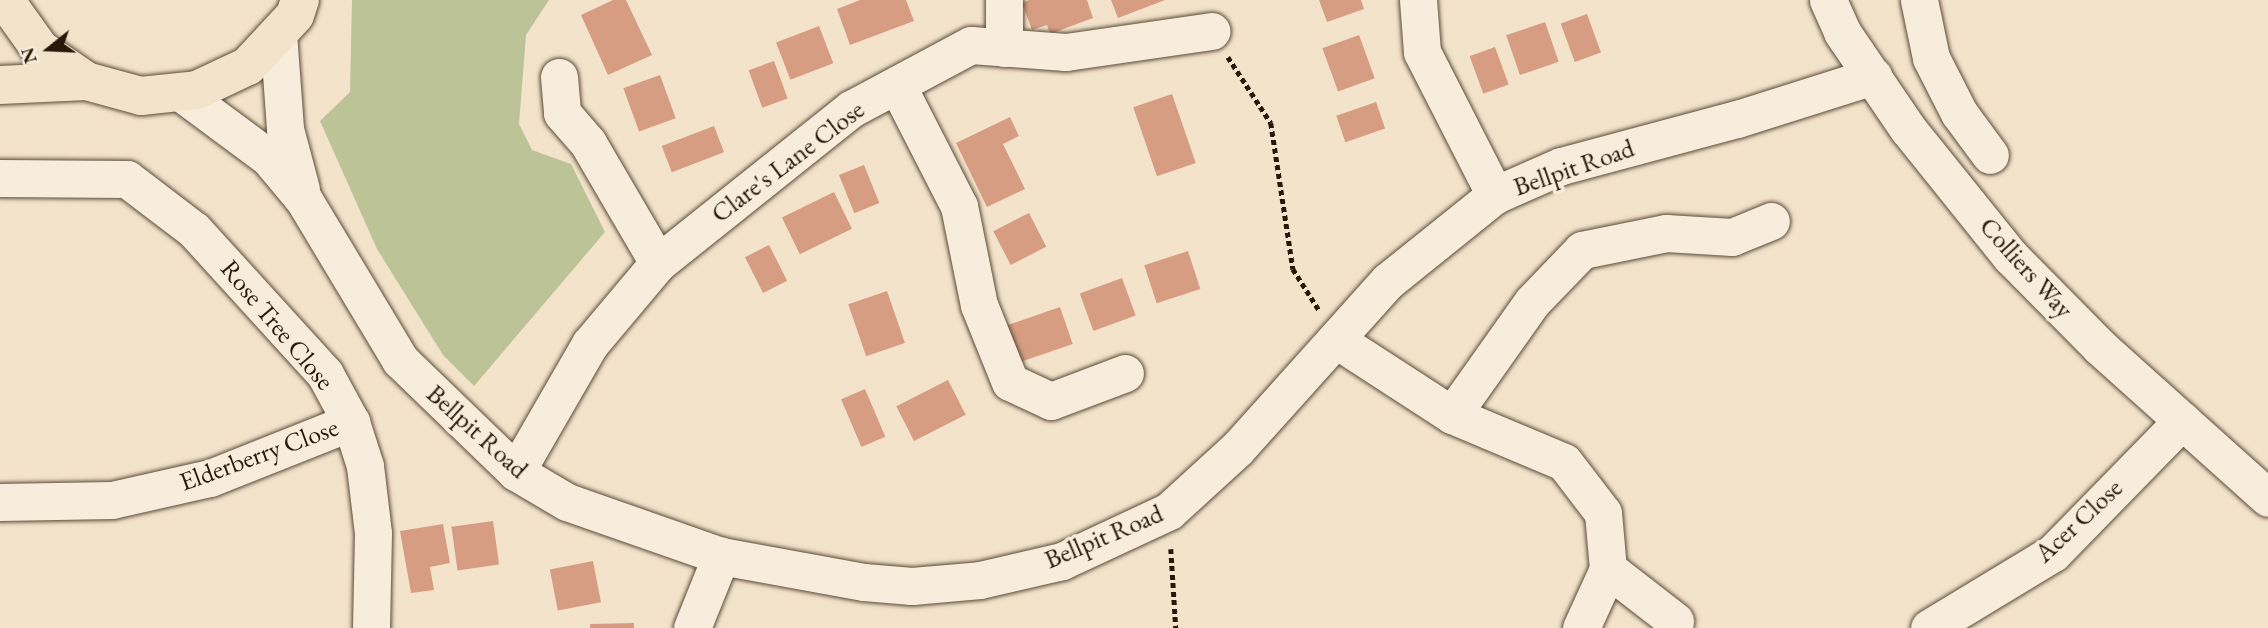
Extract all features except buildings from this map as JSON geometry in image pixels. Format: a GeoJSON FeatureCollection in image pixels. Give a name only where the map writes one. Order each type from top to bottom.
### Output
{"type":"FeatureCollection","features":[{"type":"Feature","properties":{"kind":"main road"},"geometry":{"type":"LineString","coordinates":[[5,0],[40,49],[86,81]]}},
{"type":"Feature","properties":{"kind":"main road"},"geometry":{"type":"LineString","coordinates":[[0,85],[86,81],[141,96],[197,90],[248,66],[295,15],[300,0]]}},
{"type":"Feature","properties":{"kind":"street"},"geometry":{"type":"LineString","coordinates":[[1004,0],[1004,47]]}},
{"type":"Feature","properties":{"kind":"street"},"geometry":{"type":"LineString","coordinates":[[1418,0],[1422,52],[1495,195]]}},
{"type":"Feature","properties":{"kind":"street","name":"Colliers Way"},"geometry":{"type":"LineString","coordinates":[[1828,0],[1842,32],[1908,129],[2011,257],[2100,347],[2268,498]]}},
{"type":"Feature","properties":{"kind":"street"},"geometry":{"type":"LineString","coordinates":[[1919,0],[1931,58],[1959,113],[1990,155]]}},
{"type":"Feature","properties":{"kind":"street","name":"Clare's Lane Close"},"geometry":{"type":"LineString","coordinates":[[516,472],[590,344],[658,263],[851,110],[971,45],[1066,52],[1211,31]]}},
{"type":"Feature","properties":{"kind":"street","name":"Bellpit Road"},"geometry":{"type":"LineString","coordinates":[[278,33],[285,129],[304,200]]}},
{"type":"Feature","properties":{"kind":"street","name":"Bellpit Road"},"geometry":{"type":"LineString","coordinates":[[180,92],[268,157],[304,200],[400,360],[516,472],[566,502],[721,556],[863,582],[912,586],[980,580],[1062,561],[1169,511],[1237,449],[1338,341],[1388,281],[1495,195],[1561,166],[1737,119],[1873,76]]}},
{"type":"Feature","properties":{"kind":"street"},"geometry":{"type":"LineString","coordinates":[[559,77],[562,113],[588,144],[658,263]]}},
{"type":"Feature","properties":{"kind":"street"},"geometry":{"type":"LineString","coordinates":[[897,85],[959,206],[979,305],[1010,382],[1051,401],[1125,373]]}},
{"type":"Feature","properties":{"kind":"street","name":"Rose Tree Close"},"geometry":{"type":"LineString","coordinates":[[3,177],[127,178],[194,230],[325,374],[351,422],[365,466],[373,533],[371,628]]}},
{"type":"Feature","properties":{"kind":"street"},"geometry":{"type":"LineString","coordinates":[[1452,415],[1532,302],[1582,250],[1666,233],[1731,237],[1771,221]]}},
{"type":"Feature","properties":{"kind":"street"},"geometry":{"type":"LineString","coordinates":[[1338,341],[1452,415],[1564,462],[1603,513],[1608,569],[1581,628]]}},
{"type":"Feature","properties":{"kind":"street","name":"Acer Close"},"geometry":{"type":"LineString","coordinates":[[1928,628],[2053,553],[2182,421]]}},
{"type":"Feature","properties":{"kind":"street","name":"Elderberry Close"},"geometry":{"type":"LineString","coordinates":[[0,502],[112,500],[210,478],[351,422]]}},
{"type":"Feature","properties":{"kind":"street"},"geometry":{"type":"LineString","coordinates":[[692,628],[721,556]]}},
{"type":"Feature","properties":{"kind":"street"},"geometry":{"type":"LineString","coordinates":[[1608,569],[1675,621]]}},
{"type":"Feature","properties":{"kind":"path"},"geometry":{"type":"LineString","coordinates":[[1211,31],[1271,123],[1293,269],[1338,341]]}},
{"type":"Feature","properties":{"kind":"path"},"geometry":{"type":"LineString","coordinates":[[1169,511],[1176,628]]}},
{"type":"Feature","properties":{"kind":"green space"},"geometry":{"type":"Polygon","coordinates":[[[352,0],[549,0],[526,35],[519,124],[532,150],[571,164],[605,232],[474,386],[443,355],[377,249],[320,121],[350,92],[352,0]]]}}]}
